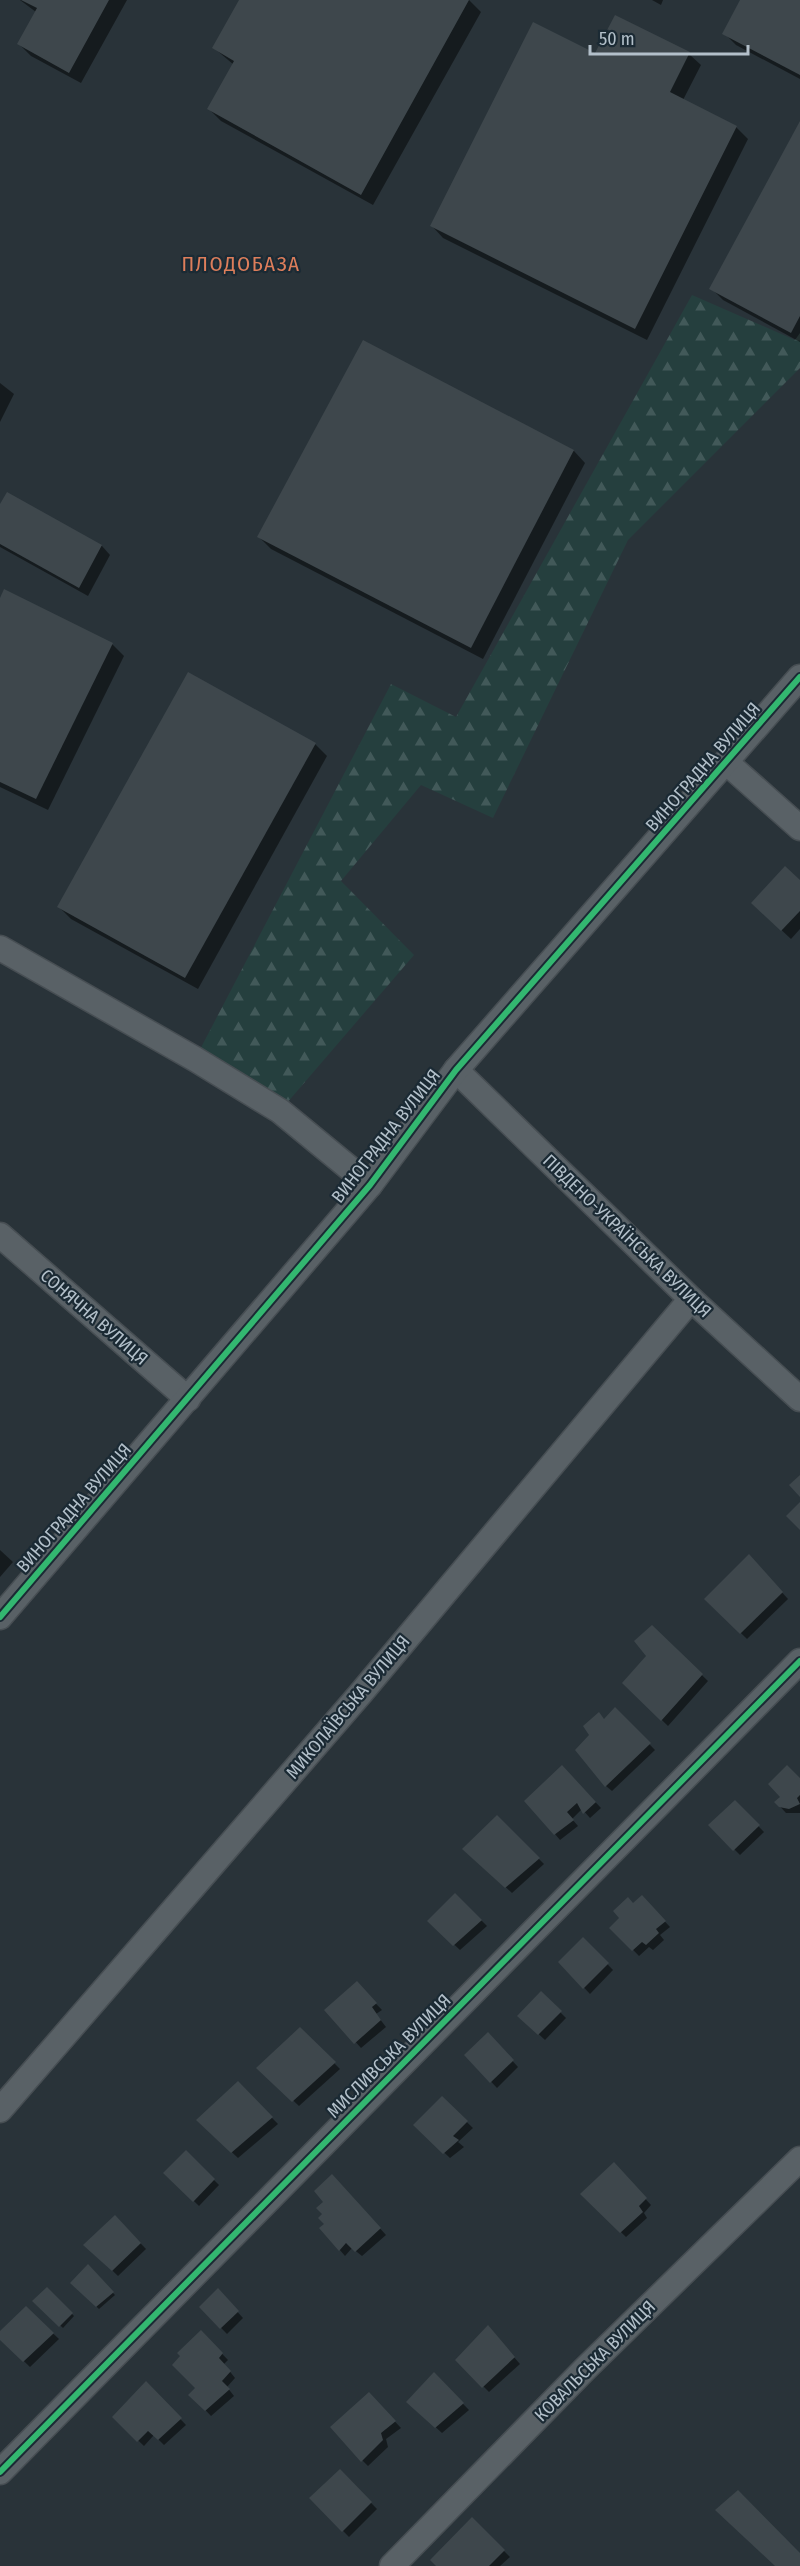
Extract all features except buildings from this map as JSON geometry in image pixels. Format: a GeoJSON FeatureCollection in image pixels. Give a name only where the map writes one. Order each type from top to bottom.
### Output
{"type":"FeatureCollection","features":[{"type":"Feature","properties":{"kind":"street","name":"ВИНОГРАДНА ВУЛИЦЯ"},"geometry":{"type":"LineString","coordinates":[[0,1617],[370,1185],[456,1070],[800,677]]}},
{"type":"Feature","properties":{"kind":"street"},"geometry":{"type":"LineString","coordinates":[[727,763],[800,828]]}},
{"type":"Feature","properties":{"kind":"street"},"geometry":{"type":"LineString","coordinates":[[0,948],[185,1053],[280,1111],[370,1185]]}},
{"type":"Feature","properties":{"kind":"street","name":"ПІВДЕНО-УКРАЇНСЬКА ВУЛИЦЯ"},"geometry":{"type":"LineString","coordinates":[[456,1070],[691,1299],[800,1399]]}},
{"type":"Feature","properties":{"kind":"street","name":"СОНЯЧНА ВУЛИЦЯ"},"geometry":{"type":"LineString","coordinates":[[0,1235],[188,1399]]}},
{"type":"Feature","properties":{"kind":"street","name":"МИКОЛАЇВСЬКА ВУЛИЦЯ"},"geometry":{"type":"LineString","coordinates":[[0,2110],[361,1693],[691,1299]]}},
{"type":"Feature","properties":{"kind":"street","name":"МИСЛИВСЬКА ВУЛИЦЯ"},"geometry":{"type":"LineString","coordinates":[[0,2472],[800,1661]]}},
{"type":"Feature","properties":{"kind":"street","name":"КОВАЛЬСЬКА ВУЛИЦЯ"},"geometry":{"type":"LineString","coordinates":[[392,2566],[585,2369],[800,2158]]}},
{"type":"Feature","properties":{"kind":"green space"},"geometry":{"type":"Polygon","coordinates":[[[692,295],[795,340],[800,333],[800,368],[628,540],[493,818],[421,785],[341,881],[414,955],[280,1111],[195,1059],[391,684],[456,717],[692,295]]]}},
{"type":"Feature","properties":{"kind":"cycle path"},"geometry":{"type":"LineString","coordinates":[[0,1617],[370,1185],[456,1070],[800,677]]}},
{"type":"Feature","properties":{"kind":"cycle path"},"geometry":{"type":"LineString","coordinates":[[0,2472],[800,1661]]}},
{"type":"Feature","properties":{"kind":"district","name":"ПЛОДОБАЗА"},"geometry":{"type":"Point","coordinates":[241,264]}}]}
